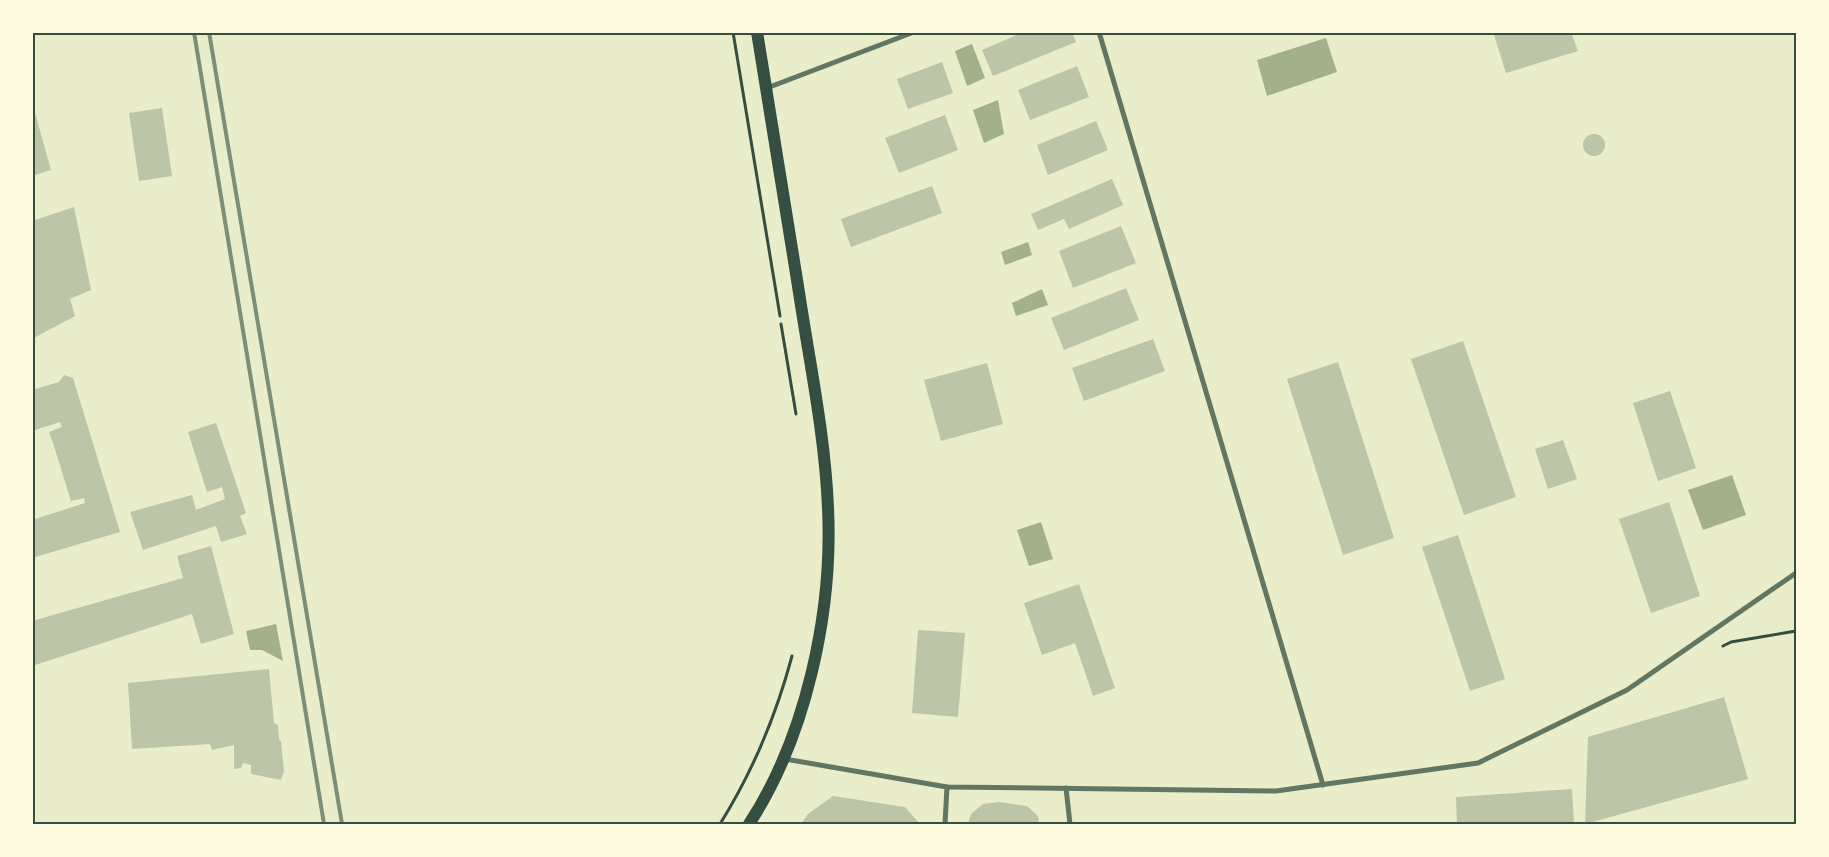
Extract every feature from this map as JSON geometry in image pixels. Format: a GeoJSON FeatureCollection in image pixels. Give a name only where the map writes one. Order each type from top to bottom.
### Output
{"type":"FeatureCollection","features":[{"type":"Feature","properties":{"kind":"main road"},"geometry":{"type":"LineString","coordinates":[[749,824],[783,758],[796,725],[819,634],[828,566],[828,518],[821,435],[757,32]]}},
{"type":"Feature","properties":{"kind":"street"},"geometry":{"type":"LineString","coordinates":[[766,89],[914,32]]}},
{"type":"Feature","properties":{"kind":"street"},"geometry":{"type":"LineString","coordinates":[[1099,32],[1323,785]]}},
{"type":"Feature","properties":{"kind":"street"},"geometry":{"type":"LineString","coordinates":[[783,758],[947,787],[1276,791],[1478,763],[1627,690],[1796,573]]}},
{"type":"Feature","properties":{"kind":"street"},"geometry":{"type":"LineString","coordinates":[[945,824],[947,787]]}},
{"type":"Feature","properties":{"kind":"street"},"geometry":{"type":"LineString","coordinates":[[1066,788],[1070,824]]}},
{"type":"Feature","properties":{"kind":"path"},"geometry":{"type":"LineString","coordinates":[[733,32],[796,420]]}},
{"type":"Feature","properties":{"kind":"path"},"geometry":{"type":"LineString","coordinates":[[720,824],[744,785],[778,708],[794,650]]}},
{"type":"Feature","properties":{"kind":"shaded area"},"geometry":{"type":"Polygon","coordinates":[[[1326,38],[1337,72],[1267,96],[1257,60],[1326,38]]]}},
{"type":"Feature","properties":{"kind":"shaded area"},"geometry":{"type":"Polygon","coordinates":[[[972,44],[985,78],[967,86],[955,51],[972,44]]]}},
{"type":"Feature","properties":{"kind":"shaded area"},"geometry":{"type":"Polygon","coordinates":[[[998,100],[1004,134],[984,143],[973,110],[998,100]]]}},
{"type":"Feature","properties":{"kind":"shaded area"},"geometry":{"type":"Polygon","coordinates":[[[1028,242],[1032,255],[1005,265],[1001,252],[1028,242]]]}},
{"type":"Feature","properties":{"kind":"shaded area"},"geometry":{"type":"Polygon","coordinates":[[[1042,289],[1048,305],[1016,316],[1012,303],[1042,289]]]}},
{"type":"Feature","properties":{"kind":"shaded area"},"geometry":{"type":"Polygon","coordinates":[[[1732,475],[1746,515],[1703,530],[1688,490],[1732,475]]]}},
{"type":"Feature","properties":{"kind":"shaded area"},"geometry":{"type":"Polygon","coordinates":[[[1041,522],[1053,559],[1029,566],[1017,530],[1041,522]]]}},
{"type":"Feature","properties":{"kind":"shaded area"},"geometry":{"type":"Polygon","coordinates":[[[276,624],[283,661],[262,650],[250,650],[246,631],[276,624]]]}},
{"type":"Feature","properties":{"kind":"building"},"geometry":{"type":"Polygon","coordinates":[[[1024,32],[1072,32],[1076,42],[993,76],[982,50],[1024,32]]]}},
{"type":"Feature","properties":{"kind":"building"},"geometry":{"type":"Polygon","coordinates":[[[1493,32],[1571,32],[1578,51],[1506,73],[1493,32]]]}},
{"type":"Feature","properties":{"kind":"building"},"geometry":{"type":"Polygon","coordinates":[[[942,62],[953,93],[908,109],[897,79],[942,62]]]}},
{"type":"Feature","properties":{"kind":"building"},"geometry":{"type":"Polygon","coordinates":[[[1077,66],[1089,97],[1030,120],[1018,90],[1077,66]]]}},
{"type":"Feature","properties":{"kind":"building"},"geometry":{"type":"Polygon","coordinates":[[[32,102],[51,170],[32,176],[32,102]]]}},
{"type":"Feature","properties":{"kind":"building"},"geometry":{"type":"Polygon","coordinates":[[[162,108],[172,176],[139,181],[129,113],[162,108]]]}},
{"type":"Feature","properties":{"kind":"building"},"geometry":{"type":"Polygon","coordinates":[[[945,115],[958,150],[899,173],[885,138],[945,115]]]}},
{"type":"Feature","properties":{"kind":"building"},"geometry":{"type":"Polygon","coordinates":[[[1096,121],[1108,150],[1048,175],[1037,145],[1096,121]]]}},
{"type":"Feature","properties":{"kind":"building"},"geometry":{"type":"Polygon","coordinates":[[[1594,134],[1602,137],[1605,145],[1602,153],[1594,156],[1586,153],[1583,145],[1586,137],[1594,134]]]}},
{"type":"Feature","properties":{"kind":"building"},"geometry":{"type":"Polygon","coordinates":[[[1112,179],[1123,205],[1069,229],[1064,219],[1038,230],[1031,214],[1112,179]]]}},
{"type":"Feature","properties":{"kind":"building"},"geometry":{"type":"Polygon","coordinates":[[[932,186],[942,213],[851,247],[841,219],[932,186]]]}},
{"type":"Feature","properties":{"kind":"building"},"geometry":{"type":"Polygon","coordinates":[[[74,207],[91,290],[70,299],[75,316],[32,339],[32,212],[35,220],[74,207]]]}},
{"type":"Feature","properties":{"kind":"building"},"geometry":{"type":"Polygon","coordinates":[[[1121,226],[1136,263],[1073,288],[1059,251],[1121,226]]]}},
{"type":"Feature","properties":{"kind":"building"},"geometry":{"type":"Polygon","coordinates":[[[1126,288],[1139,320],[1064,350],[1051,318],[1126,288]]]}},
{"type":"Feature","properties":{"kind":"building"},"geometry":{"type":"Polygon","coordinates":[[[1153,339],[1165,371],[1084,401],[1072,368],[1153,339]]]}},
{"type":"Feature","properties":{"kind":"building"},"geometry":{"type":"Polygon","coordinates":[[[1463,341],[1516,497],[1464,515],[1411,359],[1463,341]]]}},
{"type":"Feature","properties":{"kind":"building"},"geometry":{"type":"Polygon","coordinates":[[[1338,362],[1394,538],[1343,555],[1287,379],[1338,362]]]}},
{"type":"Feature","properties":{"kind":"building"},"geometry":{"type":"Polygon","coordinates":[[[987,363],[1003,424],[941,441],[924,380],[987,363]]]}},
{"type":"Feature","properties":{"kind":"building"},"geometry":{"type":"Polygon","coordinates":[[[64,375],[73,378],[120,532],[32,558],[32,520],[85,503],[84,498],[71,501],[49,432],[62,427],[60,422],[32,431],[32,390],[59,382],[64,375]]]}},
{"type":"Feature","properties":{"kind":"building"},"geometry":{"type":"Polygon","coordinates":[[[1670,391],[1696,468],[1658,481],[1633,403],[1670,391]]]}},
{"type":"Feature","properties":{"kind":"building"},"geometry":{"type":"Polygon","coordinates":[[[216,423],[246,513],[240,516],[247,534],[221,542],[216,526],[143,550],[130,512],[192,495],[196,510],[225,499],[222,487],[207,492],[188,432],[216,423]]]}},
{"type":"Feature","properties":{"kind":"building"},"geometry":{"type":"Polygon","coordinates":[[[1563,440],[1577,479],[1548,489],[1535,449],[1563,440]]]}},
{"type":"Feature","properties":{"kind":"building"},"geometry":{"type":"Polygon","coordinates":[[[1669,502],[1700,596],[1651,613],[1619,519],[1669,502]]]}},
{"type":"Feature","properties":{"kind":"building"},"geometry":{"type":"Polygon","coordinates":[[[1458,535],[1505,679],[1470,691],[1422,547],[1458,535]]]}},
{"type":"Feature","properties":{"kind":"building"},"geometry":{"type":"Polygon","coordinates":[[[211,546],[234,634],[201,644],[192,614],[32,666],[32,621],[183,578],[177,556],[211,546]]]}},
{"type":"Feature","properties":{"kind":"building"},"geometry":{"type":"Polygon","coordinates":[[[1079,584],[1115,688],[1093,696],[1075,643],[1042,655],[1024,603],[1079,584]]]}},
{"type":"Feature","properties":{"kind":"building"},"geometry":{"type":"Polygon","coordinates":[[[918,630],[965,633],[958,717],[912,713],[918,630]]]}},
{"type":"Feature","properties":{"kind":"building"},"geometry":{"type":"Polygon","coordinates":[[[269,669],[274,723],[278,725],[279,740],[281,741],[284,771],[281,780],[251,774],[251,765],[243,763],[241,768],[234,769],[234,745],[212,750],[210,744],[132,749],[128,683],[269,669]]]}},
{"type":"Feature","properties":{"kind":"building"},"geometry":{"type":"Polygon","coordinates":[[[1724,697],[1748,779],[1585,824],[1588,737],[1724,697]]]}},
{"type":"Feature","properties":{"kind":"building"},"geometry":{"type":"Polygon","coordinates":[[[1572,789],[1574,824],[1457,824],[1456,797],[1572,789]]]}},
{"type":"Feature","properties":{"kind":"building"},"geometry":{"type":"Polygon","coordinates":[[[833,796],[905,807],[920,824],[801,824],[808,814],[833,796]]]}},
{"type":"Feature","properties":{"kind":"building"},"geometry":{"type":"Polygon","coordinates":[[[999,802],[1027,806],[1038,816],[1039,824],[968,824],[971,814],[983,804],[999,802]]]}},
{"type":"Feature","properties":{"kind":"railway"},"geometry":{"type":"LineString","coordinates":[[194,32],[324,824]]}},
{"type":"Feature","properties":{"kind":"railway"},"geometry":{"type":"LineString","coordinates":[[209,32],[342,824]]}}]}
